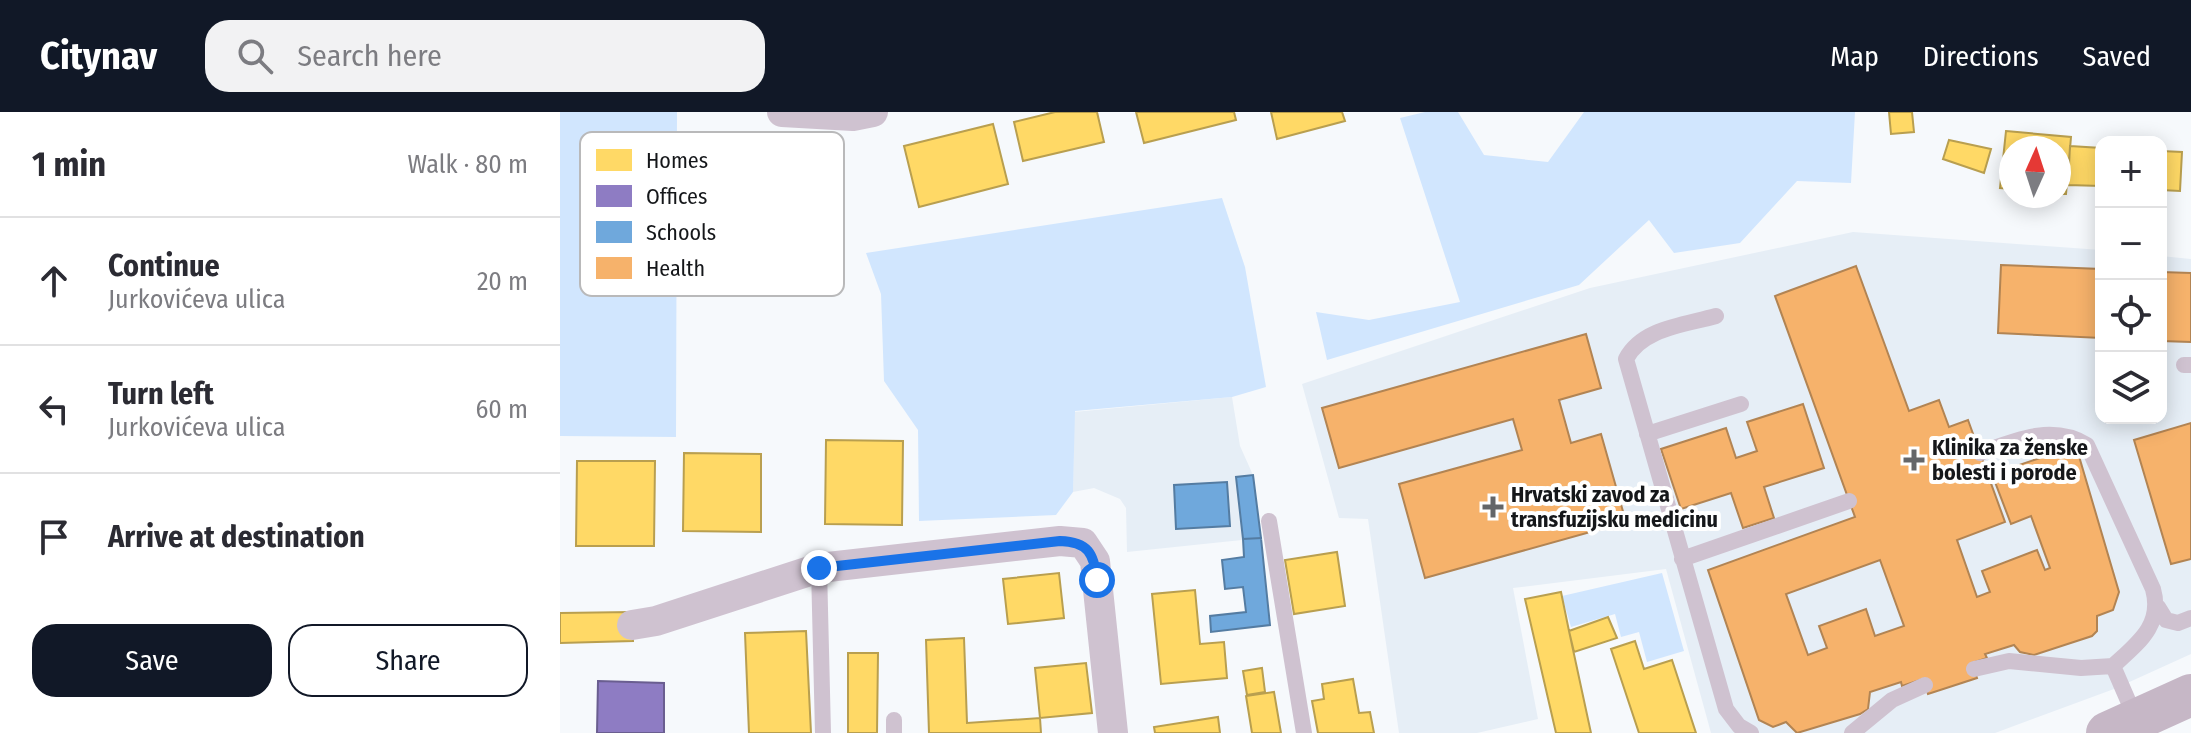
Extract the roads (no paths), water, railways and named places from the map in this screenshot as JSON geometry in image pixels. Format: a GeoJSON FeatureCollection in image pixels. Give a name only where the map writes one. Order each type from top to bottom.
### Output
{"type":"FeatureCollection","features":[{"type":"Feature","properties":{"kind":"main road"},"geometry":{"type":"LineString","coordinates":[[2122,727],[2191,695]]}},
{"type":"Feature","properties":{"kind":"street"},"geometry":{"type":"LineString","coordinates":[[782,112],[853,116],[873,112]]}},
{"type":"Feature","properties":{"kind":"street"},"geometry":{"type":"LineString","coordinates":[[632,625],[656,621],[819,568],[1038,543],[1083,543],[1095,561],[1113,733]]}},
{"type":"Feature","properties":{"kind":"lane"},"geometry":{"type":"LineString","coordinates":[[1716,316],[1652,334],[1634,343],[1626,359],[1726,709],[1739,726],[1751,733]]}},
{"type":"Feature","properties":{"kind":"lane"},"geometry":{"type":"LineString","coordinates":[[1647,434],[1741,404]]}},
{"type":"Feature","properties":{"kind":"lane"},"geometry":{"type":"LineString","coordinates":[[1980,453],[2045,433],[2072,436],[2087,445],[2153,589],[2158,607],[2166,620],[2178,623],[2191,618]]}},
{"type":"Feature","properties":{"kind":"lane"},"geometry":{"type":"LineString","coordinates":[[1682,559],[1849,501]]}},
{"type":"Feature","properties":{"kind":"lane"},"geometry":{"type":"LineString","coordinates":[[1269,521],[1304,733]]}},
{"type":"Feature","properties":{"kind":"lane"},"geometry":{"type":"LineString","coordinates":[[819,568],[823,733]]}},
{"type":"Feature","properties":{"kind":"lane"},"geometry":{"type":"LineString","coordinates":[[1974,669],[2009,661],[2081,668],[2113,666],[2150,627],[2158,607]]}},
{"type":"Feature","properties":{"kind":"lane"},"geometry":{"type":"LineString","coordinates":[[2113,666],[2122,727]]}},
{"type":"Feature","properties":{"kind":"lane"},"geometry":{"type":"LineString","coordinates":[[1852,733],[1892,700],[1925,685]]}},
{"type":"Feature","properties":{"kind":"place","name":"Klinika za ženske bolesti i porode"},"geometry":{"type":"Point","coordinates":[1914,460]}},
{"type":"Feature","properties":{"kind":"place","name":"Hrvatski zavod za transfuzijsku medicinu"},"geometry":{"type":"Point","coordinates":[1493,507]}}]}
